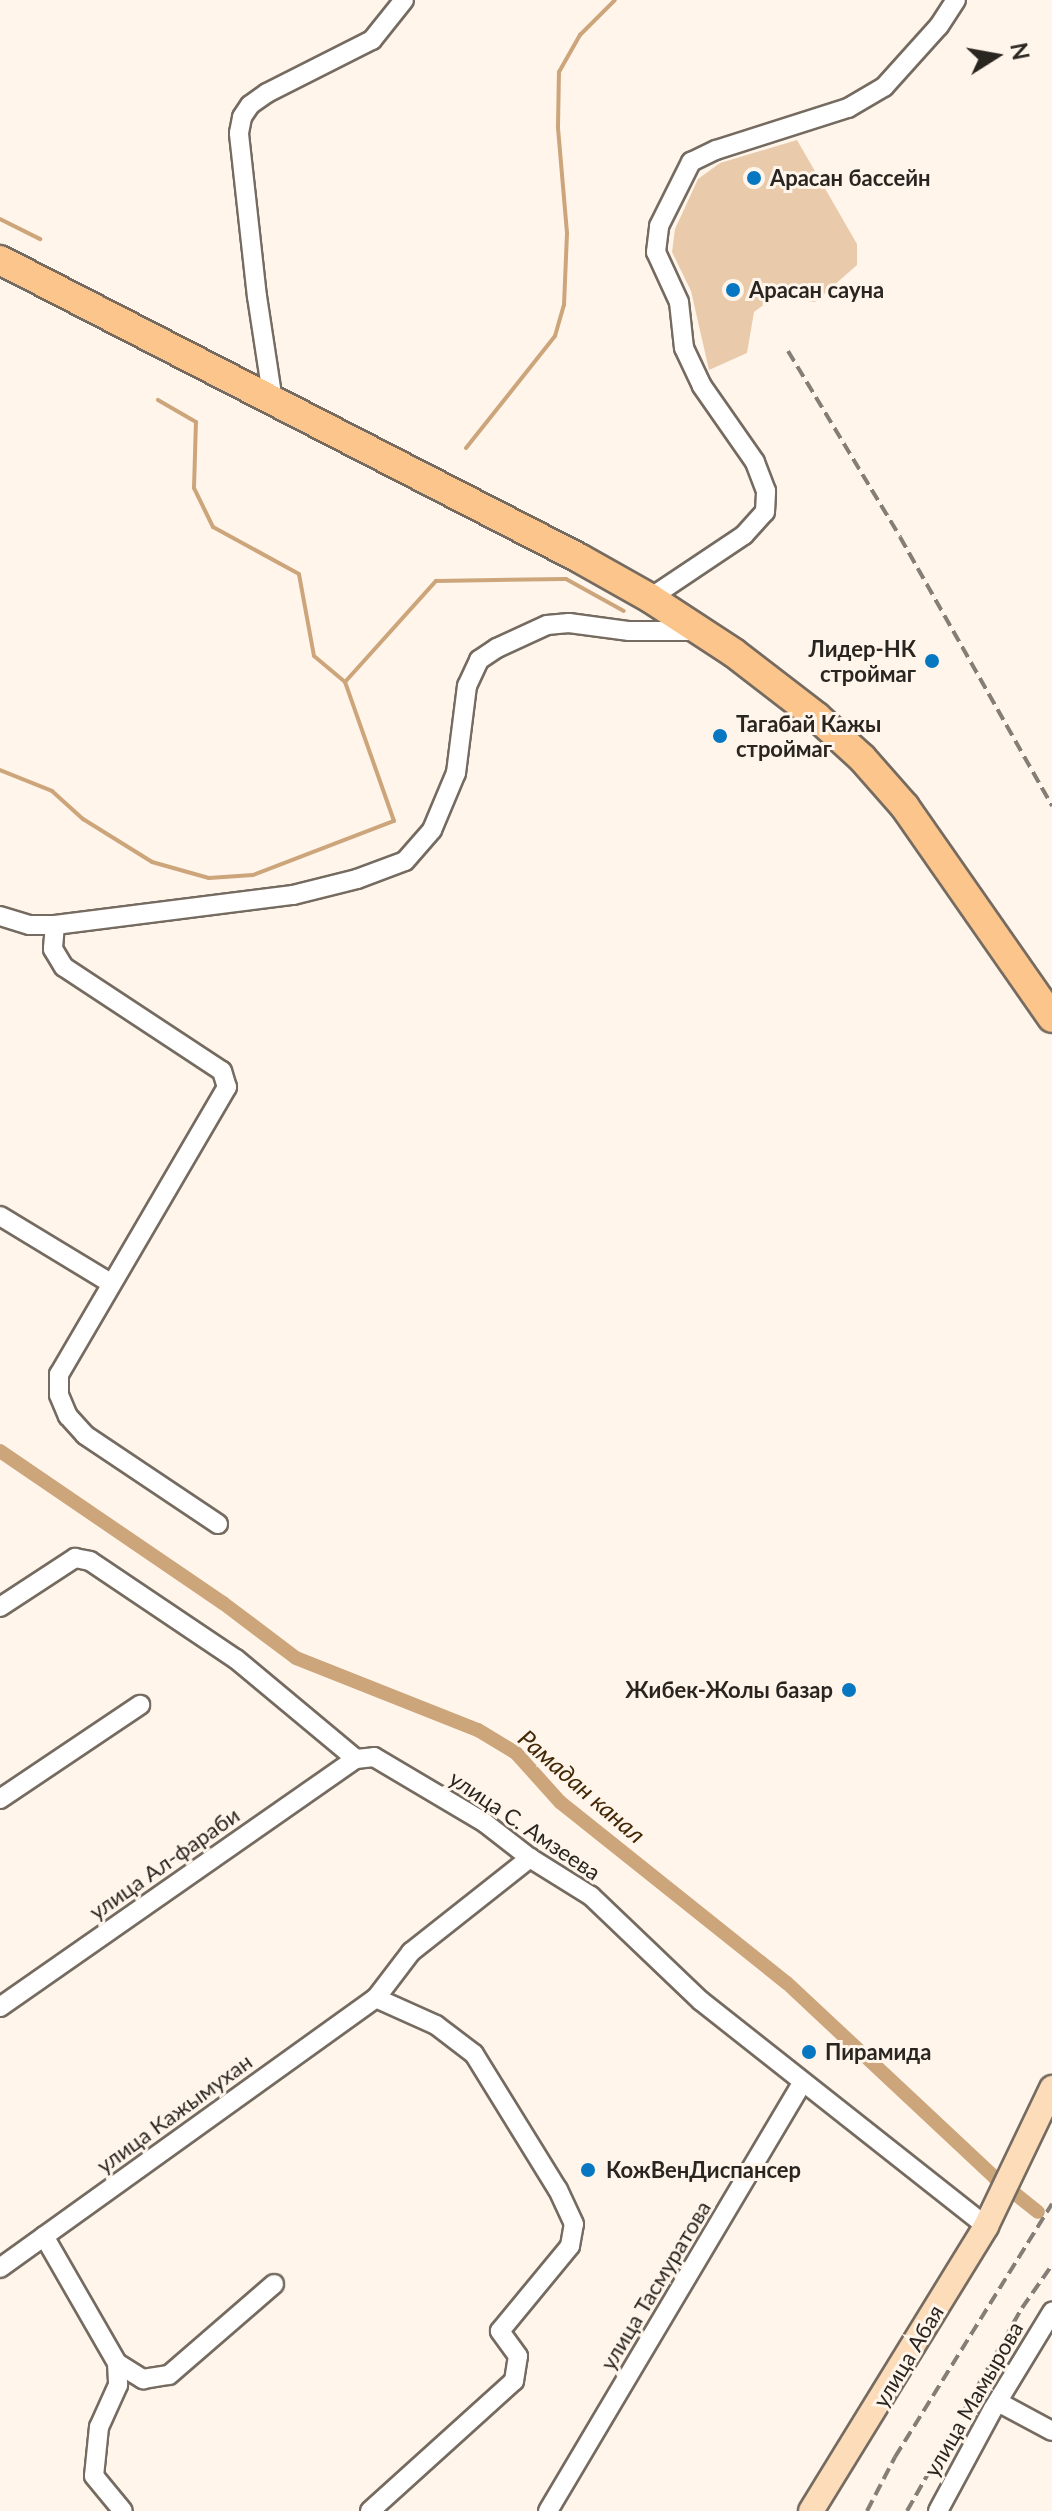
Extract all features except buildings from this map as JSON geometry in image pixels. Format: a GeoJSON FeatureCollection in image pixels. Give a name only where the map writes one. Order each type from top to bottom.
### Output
{"type":"FeatureCollection","features":[{"type":"Feature","properties":{"kind":"highway"},"geometry":{"type":"LineString","coordinates":[[0,260],[425,476],[650,598],[699,631],[817,717],[862,758],[929,841],[1052,1018]]}},
{"type":"Feature","properties":{"kind":"main road","name":"улица Абая"},"geometry":{"type":"LineString","coordinates":[[811,2511],[986,2226],[1052,2088]]}},
{"type":"Feature","properties":{"kind":"street"},"geometry":{"type":"LineString","coordinates":[[273,401],[257,297],[239,133],[242,117],[250,105],[267,93],[372,40],[404,0]]}},
{"type":"Feature","properties":{"kind":"street"},"geometry":{"type":"LineString","coordinates":[[650,598],[744,535],[765,512],[766,491],[755,462],[702,386],[684,348],[679,302],[656,252],[659,226],[691,162],[716,150],[848,108],[884,87],[939,26],[956,0]]}},
{"type":"Feature","properties":{"kind":"street"},"geometry":{"type":"LineString","coordinates":[[0,916],[30,925],[55,925],[293,895],[357,879],[405,861],[432,830],[456,773],[467,686],[479,660],[497,648],[547,625],[569,623],[629,631],[699,631]]}},
{"type":"Feature","properties":{"kind":"street"},"geometry":{"type":"LineString","coordinates":[[55,925],[53,949],[64,967],[222,1071],[227,1087],[109,1282],[59,1374],[59,1395],[68,1416],[85,1435],[218,1524]]}},
{"type":"Feature","properties":{"kind":"street"},"geometry":{"type":"LineString","coordinates":[[0,1216],[109,1282]]}},
{"type":"Feature","properties":{"kind":"street","name":"улица С. Амзеева"},"geometry":{"type":"LineString","coordinates":[[0,1607],[75,1558],[90,1561],[236,1659],[356,1759],[374,1757],[485,1823],[530,1858],[591,1896],[701,2001],[802,2084],[986,2226]]}},
{"type":"Feature","properties":{"kind":"street"},"geometry":{"type":"LineString","coordinates":[[0,1799],[140,1705]]}},
{"type":"Feature","properties":{"kind":"street","name":"улица Ал-фараби"},"geometry":{"type":"LineString","coordinates":[[0,2007],[356,1759]]}},
{"type":"Feature","properties":{"kind":"street","name":"улица Кажымухан"},"geometry":{"type":"LineString","coordinates":[[0,2268],[376,1998],[411,1952],[530,1858]]}},
{"type":"Feature","properties":{"kind":"street"},"geometry":{"type":"LineString","coordinates":[[370,2511],[514,2381],[518,2356],[500,2331],[570,2246],[574,2224],[558,2190],[474,2054],[436,2025],[376,1998]]}},
{"type":"Feature","properties":{"kind":"street","name":"улица Тасмуратова"},"geometry":{"type":"LineString","coordinates":[[548,2511],[802,2084]]}},
{"type":"Feature","properties":{"kind":"street"},"geometry":{"type":"LineString","coordinates":[[44,2236],[117,2363],[143,2379],[169,2375],[274,2284]]}},
{"type":"Feature","properties":{"kind":"street","name":"улица Мамырова"},"geometry":{"type":"LineString","coordinates":[[938,2511],[1052,2312]]}},
{"type":"Feature","properties":{"kind":"street"},"geometry":{"type":"LineString","coordinates":[[117,2363],[118,2385],[99,2427],[94,2476],[123,2511]]}},
{"type":"Feature","properties":{"kind":"street"},"geometry":{"type":"LineString","coordinates":[[998,2402],[1052,2431]]}},
{"type":"Feature","properties":{"kind":"shaded area","name":"Арасан сауна"},"geometry":{"type":"Polygon","coordinates":[[[797,140],[857,244],[857,265],[815,302],[775,296],[754,312],[747,353],[709,370],[691,291],[672,252],[675,229],[698,179],[720,163],[797,140]]]}},
{"type":"Feature","properties":{"kind":"waterway"},"geometry":{"type":"LineString","coordinates":[[466,448],[555,336],[564,305],[567,233],[558,127],[559,72],[580,35],[615,0]]}},
{"type":"Feature","properties":{"kind":"waterway"},"geometry":{"type":"LineString","coordinates":[[0,219],[40,239]]}},
{"type":"Feature","properties":{"kind":"waterway"},"geometry":{"type":"LineString","coordinates":[[0,770],[52,791],[83,819],[152,862],[209,878],[253,875],[394,821],[345,682],[314,656],[299,574],[213,527],[194,488],[196,422],[158,400]]}},
{"type":"Feature","properties":{"kind":"waterway"},"geometry":{"type":"LineString","coordinates":[[345,682],[436,581],[566,579],[624,611]]}},
{"type":"Feature","properties":{"kind":"waterway","name":"Рамадан канал"},"geometry":{"type":"LineString","coordinates":[[0,1451],[223,1603],[296,1658],[478,1730],[516,1753],[560,1802],[787,1983],[994,2177],[1038,2212]]}},
{"type":"Feature","properties":{"kind":"railway"},"geometry":{"type":"LineString","coordinates":[[788,351],[900,537],[1052,806]]}},
{"type":"Feature","properties":{"kind":"railway"},"geometry":{"type":"LineString","coordinates":[[867,2511],[895,2457],[1052,2204]]}},
{"type":"Feature","properties":{"kind":"railway"},"geometry":{"type":"LineString","coordinates":[[907,2511],[1022,2308],[1052,2265]]}},
{"type":"Feature","properties":{"kind":"place","name":"Арасан бассейн"},"geometry":{"type":"Point","coordinates":[754,178]}},
{"type":"Feature","properties":{"kind":"place","name":"Арасан сауна"},"geometry":{"type":"Point","coordinates":[733,290]}},
{"type":"Feature","properties":{"kind":"place","name":"Лидер-НК строймаг"},"geometry":{"type":"Point","coordinates":[932,661]}},
{"type":"Feature","properties":{"kind":"place","name":"Тагабай Кажы строймаг"},"geometry":{"type":"Point","coordinates":[720,736]}},
{"type":"Feature","properties":{"kind":"place","name":"Жибек-Жолы базар"},"geometry":{"type":"Point","coordinates":[849,1690]}},
{"type":"Feature","properties":{"kind":"place","name":"Пирамида"},"geometry":{"type":"Point","coordinates":[809,2052]}},
{"type":"Feature","properties":{"kind":"place","name":"КожВенДиспансер"},"geometry":{"type":"Point","coordinates":[588,2170]}}]}
